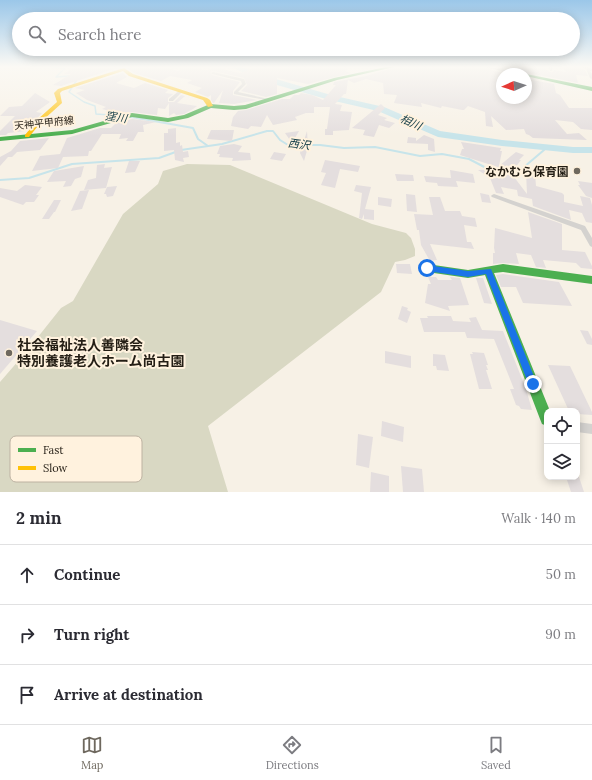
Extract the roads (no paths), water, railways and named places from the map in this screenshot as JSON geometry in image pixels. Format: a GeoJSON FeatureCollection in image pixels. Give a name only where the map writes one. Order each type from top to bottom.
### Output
{"type":"FeatureCollection","features":[{"type":"Feature","properties":{"kind":"street"},"geometry":{"type":"LineString","coordinates":[[27,136],[40,120],[60,102],[57,94],[62,90]]}},
{"type":"Feature","properties":{"kind":"street"},"geometry":{"type":"LineString","coordinates":[[178,90],[207,100],[210,106]]}},
{"type":"Feature","properties":{"kind":"street"},"geometry":{"type":"LineString","coordinates":[[238,90],[235,93],[271,100]]}},
{"type":"Feature","properties":{"kind":"street","name":"天神平甲府線"},"geometry":{"type":"LineString","coordinates":[[0,139],[78,131],[128,116],[139,115],[157,119],[174,119],[186,117],[210,106],[237,108],[271,100],[302,90]]}},
{"type":"Feature","properties":{"kind":"street"},"geometry":{"type":"LineString","coordinates":[[171,100],[181,91]]}},
{"type":"Feature","properties":{"kind":"street"},"geometry":{"type":"LineString","coordinates":[[494,196],[583,228],[592,244]]}},
{"type":"Feature","properties":{"kind":"street"},"geometry":{"type":"LineString","coordinates":[[427,268],[468,274],[503,268],[592,280]]}},
{"type":"Feature","properties":{"kind":"street"},"geometry":{"type":"LineString","coordinates":[[488,270],[544,411]]}},
{"type":"Feature","properties":{"kind":"street"},"geometry":{"type":"LineString","coordinates":[[580,428],[592,430]]}},
{"type":"Feature","properties":{"kind":"waterway","name":"窪川"},"geometry":{"type":"LineString","coordinates":[[70,90],[69,92],[84,102],[95,106],[96,114],[124,116]]}},
{"type":"Feature","properties":{"kind":"waterway","name":"相川"},"geometry":{"type":"LineString","coordinates":[[304,90],[381,109],[438,134],[502,143],[573,150],[592,150]]}},
{"type":"Feature","properties":{"kind":"waterway","name":"窪川"},"geometry":{"type":"LineString","coordinates":[[129,117],[141,119]]}},
{"type":"Feature","properties":{"kind":"waterway","name":"窪川"},"geometry":{"type":"LineString","coordinates":[[137,118],[141,119]]}},
{"type":"Feature","properties":{"kind":"waterway","name":"窪川"},"geometry":{"type":"LineString","coordinates":[[141,119],[193,128],[198,139],[208,146]]}},
{"type":"Feature","properties":{"kind":"waterway","name":"西沢"},"geometry":{"type":"LineString","coordinates":[[0,180],[29,178],[72,164],[159,158],[181,150],[222,144],[267,131],[273,131],[280,140],[288,145],[320,145],[344,148],[375,147],[420,156],[442,154],[469,159],[492,171]]}},
{"type":"Feature","properties":{"kind":"waterway","name":"西沢"},"geometry":{"type":"LineString","coordinates":[[510,177],[517,173],[544,150],[544,148]]}},
{"type":"Feature","properties":{"kind":"place","name":"なかむら保育園"},"geometry":{"type":"Point","coordinates":[577,171]}},
{"type":"Feature","properties":{"kind":"place","name":"社会福祉法人善隣会 特別養護老人ホーム尚古園"},"geometry":{"type":"Point","coordinates":[9,353]}}]}
